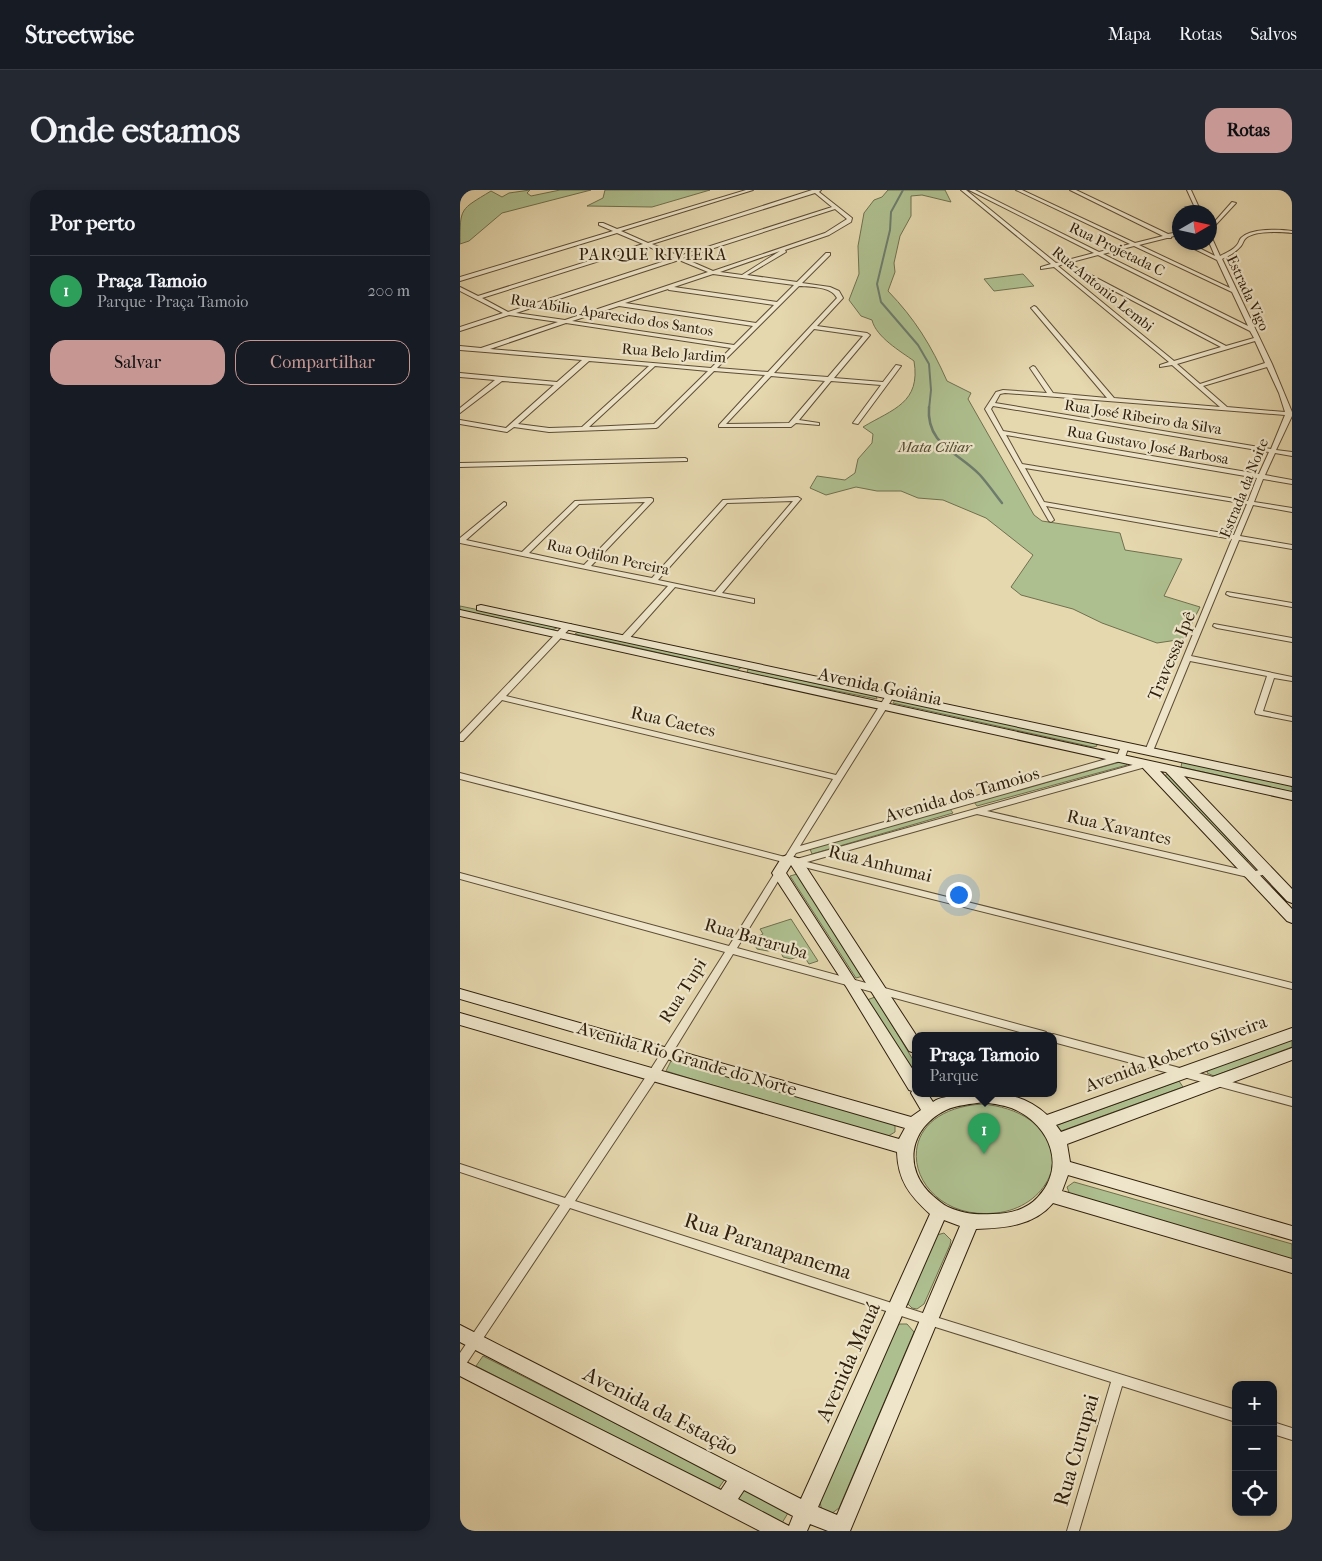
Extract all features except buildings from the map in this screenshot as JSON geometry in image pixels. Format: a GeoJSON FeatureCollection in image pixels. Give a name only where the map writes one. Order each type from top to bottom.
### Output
{"type":"FeatureCollection","features":[{"type":"Feature","properties":{"kind":"street"},"geometry":{"type":"LineString","coordinates":[[460,279],[751,190]]}},
{"type":"Feature","properties":{"kind":"street"},"geometry":{"type":"LineString","coordinates":[[477,298],[816,190],[850,218],[849,221],[832,232],[481,350]]}},
{"type":"Feature","properties":{"kind":"street","name":"Rua Antonio Lembi"},"geometry":{"type":"LineString","coordinates":[[963,190],[1226,409]]}},
{"type":"Feature","properties":{"kind":"street","name":"Rua Projetada C"},"geometry":{"type":"LineString","coordinates":[[971,190],[1252,330]]}},
{"type":"Feature","properties":{"kind":"street"},"geometry":{"type":"LineString","coordinates":[[1018,190],[1233,291]]}},
{"type":"Feature","properties":{"kind":"street"},"geometry":{"type":"LineString","coordinates":[[1072,190],[1172,238]]}},
{"type":"Feature","properties":{"kind":"street"},"geometry":{"type":"LineString","coordinates":[[1189,190],[1196,205]]}},
{"type":"Feature","properties":{"kind":"street"},"geometry":{"type":"LineString","coordinates":[[971,197],[980,195]]}},
{"type":"Feature","properties":{"kind":"street"},"geometry":{"type":"LineString","coordinates":[[1217,224],[1234,203]]}},
{"type":"Feature","properties":{"kind":"street"},"geometry":{"type":"LineString","coordinates":[[460,329],[836,207]]}},
{"type":"Feature","properties":{"kind":"street"},"geometry":{"type":"LineString","coordinates":[[601,224],[711,272],[828,288],[837,292],[840,298],[721,426],[792,423],[817,424]]}},
{"type":"Feature","properties":{"kind":"street"},"geometry":{"type":"LineString","coordinates":[[1198,250],[1218,259],[1234,252],[1241,244],[1243,238],[1250,234],[1274,230],[1292,232]]}},
{"type":"Feature","properties":{"kind":"street"},"geometry":{"type":"LineString","coordinates":[[1043,268],[1172,235]]}},
{"type":"Feature","properties":{"kind":"street"},"geometry":{"type":"LineString","coordinates":[[743,276],[787,249],[786,247]]}},
{"type":"Feature","properties":{"kind":"street","name":"Estrada Vigo"},"geometry":{"type":"LineString","coordinates":[[1215,250],[1291,414]]}},
{"type":"Feature","properties":{"kind":"street"},"geometry":{"type":"LineString","coordinates":[[460,422],[541,430],[656,426],[828,254]]}},
{"type":"Feature","properties":{"kind":"street"},"geometry":{"type":"LineString","coordinates":[[1064,263],[1226,348]]}},
{"type":"Feature","properties":{"kind":"street"},"geometry":{"type":"LineString","coordinates":[[666,288],[776,304]]}},
{"type":"Feature","properties":{"kind":"street","name":"Rua Abilio Aparecido dos Santos"},"geometry":{"type":"LineString","coordinates":[[460,289],[506,313],[734,347]]}},
{"type":"Feature","properties":{"kind":"street"},"geometry":{"type":"LineString","coordinates":[[616,304],[756,325]]}},
{"type":"Feature","properties":{"kind":"street"},"geometry":{"type":"LineString","coordinates":[[1034,308],[1112,400]]}},
{"type":"Feature","properties":{"kind":"street"},"geometry":{"type":"LineString","coordinates":[[792,423],[867,335],[813,327]]}},
{"type":"Feature","properties":{"kind":"street"},"geometry":{"type":"LineString","coordinates":[[1162,366],[1256,339]]}},
{"type":"Feature","properties":{"kind":"street","name":"Rua Belo Jardim"},"geometry":{"type":"LineString","coordinates":[[460,348],[886,384]]}},
{"type":"Feature","properties":{"kind":"street"},"geometry":{"type":"LineString","coordinates":[[510,428],[587,358]]}},
{"type":"Feature","properties":{"kind":"street"},"geometry":{"type":"LineString","coordinates":[[584,428],[654,364]]}},
{"type":"Feature","properties":{"kind":"street"},"geometry":{"type":"LineString","coordinates":[[1199,386],[1269,364]]}},
{"type":"Feature","properties":{"kind":"street"},"geometry":{"type":"LineString","coordinates":[[856,423],[898,366]]}},
{"type":"Feature","properties":{"kind":"street"},"geometry":{"type":"LineString","coordinates":[[1033,368],[1051,395]]}},
{"type":"Feature","properties":{"kind":"street"},"geometry":{"type":"LineString","coordinates":[[460,375],[558,384]]}},
{"type":"Feature","properties":{"kind":"street"},"geometry":{"type":"LineString","coordinates":[[460,411],[500,378]]}},
{"type":"Feature","properties":{"kind":"street"},"geometry":{"type":"LineString","coordinates":[[1050,520],[988,409],[998,393],[1005,391],[1291,414]]}},
{"type":"Feature","properties":{"kind":"street","name":"Rua José Ribeiro da Silva"},"geometry":{"type":"LineString","coordinates":[[990,404],[1292,454]]}},
{"type":"Feature","properties":{"kind":"street","name":"Estrada da Noite"},"geometry":{"type":"LineString","coordinates":[[1223,572],[1272,450],[1291,414]]}},
{"type":"Feature","properties":{"kind":"street"},"geometry":{"type":"LineString","coordinates":[[1283,426],[1292,427]]}},
{"type":"Feature","properties":{"kind":"street","name":"Rua Gustavo José Barbosa"},"geometry":{"type":"LineString","coordinates":[[1000,432],[1292,482]]}},
{"type":"Feature","properties":{"kind":"street"},"geometry":{"type":"LineString","coordinates":[[460,464],[685,460]]}},
{"type":"Feature","properties":{"kind":"street"},"geometry":{"type":"LineString","coordinates":[[1018,465],[1292,510]]}},
{"type":"Feature","properties":{"kind":"street"},"geometry":{"type":"LineString","coordinates":[[653,581],[725,500],[798,499],[717,594]]}},
{"type":"Feature","properties":{"kind":"street"},"geometry":{"type":"LineString","coordinates":[[524,554],[577,502],[651,500],[586,567]]}},
{"type":"Feature","properties":{"kind":"street"},"geometry":{"type":"LineString","coordinates":[[1041,503],[1292,546]]}},
{"type":"Feature","properties":{"kind":"street"},"geometry":{"type":"LineString","coordinates":[[460,541],[504,504]]}},
{"type":"Feature","properties":{"kind":"street","name":"Rua Odilon Pereira"},"geometry":{"type":"LineString","coordinates":[[460,541],[751,601]]}},
{"type":"Feature","properties":{"kind":"street","name":"Travessa Ipê"},"geometry":{"type":"LineString","coordinates":[[1147,757],[1223,572]]}},
{"type":"Feature","properties":{"kind":"street"},"geometry":{"type":"LineString","coordinates":[[624,638],[673,585]]}},
{"type":"Feature","properties":{"kind":"street"},"geometry":{"type":"LineString","coordinates":[[1230,594],[1292,605]]}},
{"type":"Feature","properties":{"kind":"street","name":"Avenida Goiânia"},"geometry":{"type":"LineString","coordinates":[[460,604],[564,630],[1147,757],[1292,796]]}},
{"type":"Feature","properties":{"kind":"street","name":"Avenida Goiânia"},"geometry":{"type":"LineString","coordinates":[[460,613],[624,638],[744,670]]}},
{"type":"Feature","properties":{"kind":"street"},"geometry":{"type":"LineString","coordinates":[[1216,626],[1292,640]]}},
{"type":"Feature","properties":{"kind":"street"},"geometry":{"type":"LineString","coordinates":[[460,739],[564,630]]}},
{"type":"Feature","properties":{"kind":"street"},"geometry":{"type":"LineString","coordinates":[[1188,658],[1292,679]]}},
{"type":"Feature","properties":{"kind":"street"},"geometry":{"type":"LineString","coordinates":[[1271,675],[1259,712],[1292,719]]}},
{"type":"Feature","properties":{"kind":"street","name":"Rua Caetes"},"geometry":{"type":"LineString","coordinates":[[501,697],[838,778]]}},
{"type":"Feature","properties":{"kind":"street","name":"Rua Tupi"},"geometry":{"type":"LineString","coordinates":[[468,1337],[567,1202],[653,1074],[788,862],[887,701]]}},
{"type":"Feature","properties":{"kind":"street","name":"Avenida dos Tamoios"},"geometry":{"type":"LineString","coordinates":[[788,862],[968,801],[1123,752]]}},
{"type":"Feature","properties":{"kind":"street"},"geometry":{"type":"LineString","coordinates":[[1147,757],[1292,918]]}},
{"type":"Feature","properties":{"kind":"street","name":"Avenida dos Tamoios"},"geometry":{"type":"LineString","coordinates":[[788,862],[978,811],[1147,757]]}},
{"type":"Feature","properties":{"kind":"street"},"geometry":{"type":"LineString","coordinates":[[1172,763],[1292,898]]}},
{"type":"Feature","properties":{"kind":"street","name":"Avenida Goiânia"},"geometry":{"type":"LineString","coordinates":[[1172,763],[1292,782]]}},
{"type":"Feature","properties":{"kind":"street","name":"Rua Anhumai"},"geometry":{"type":"LineString","coordinates":[[460,776],[788,862],[1292,986]]}},
{"type":"Feature","properties":{"kind":"street"},"geometry":{"type":"LineString","coordinates":[[968,801],[978,811]]}},
{"type":"Feature","properties":{"kind":"street","name":"Rua Xavantes"},"geometry":{"type":"LineString","coordinates":[[978,811],[1252,875],[1266,871]]}},
{"type":"Feature","properties":{"kind":"street"},"geometry":{"type":"LineString","coordinates":[[788,862],[852,984],[912,1081]]}},
{"type":"Feature","properties":{"kind":"street"},"geometry":{"type":"LineString","coordinates":[[788,862],[881,992],[912,1042]]}},
{"type":"Feature","properties":{"kind":"street","name":"Rua Bararuba"},"geometry":{"type":"LineString","coordinates":[[460,876],[1032,1032]]}},
{"type":"Feature","properties":{"kind":"street","name":"Avenida Rio Grande do Norte"},"geometry":{"type":"LineString","coordinates":[[460,994],[914,1124]]}},
{"type":"Feature","properties":{"kind":"street","name":"Avenida Rio Grande do Norte"},"geometry":{"type":"LineString","coordinates":[[460,1019],[904,1147]]}},
{"type":"Feature","properties":{"kind":"street","name":"Avenida Roberto Silveira"},"geometry":{"type":"LineString","coordinates":[[1046,1122],[1292,1034]]}},
{"type":"Feature","properties":{"kind":"street"},"geometry":{"type":"LineString","coordinates":[[1057,1039],[1292,1102]]}},
{"type":"Feature","properties":{"kind":"street"},"geometry":{"type":"LineString","coordinates":[[1058,1140],[1292,1054]]}},
{"type":"Feature","properties":{"kind":"street"},"geometry":{"type":"LineString","coordinates":[[922,1097],[930,1110]]}},
{"type":"Feature","properties":{"kind":"street"},"geometry":{"type":"LineString","coordinates":[[946,1097],[914,1124],[904,1147],[904,1165],[910,1183],[923,1198],[940,1211],[970,1222],[989,1223],[1008,1221],[1025,1215],[1040,1206],[1057,1186],[1063,1166],[1058,1140],[1046,1122],[1033,1112],[1001,1098],[992,1097]]}},
{"type":"Feature","properties":{"kind":"street"},"geometry":{"type":"LineString","coordinates":[[1063,1166],[1292,1233]]}},
{"type":"Feature","properties":{"kind":"street","name":"Rua Paranapanema"},"geometry":{"type":"LineString","coordinates":[[460,1168],[929,1320],[1232,1415]]}},
{"type":"Feature","properties":{"kind":"street"},"geometry":{"type":"LineString","coordinates":[[1051,1195],[1292,1266]]}},
{"type":"Feature","properties":{"kind":"street","name":"Avenida Mauá"},"geometry":{"type":"LineString","coordinates":[[797,1531],[940,1211]]}},
{"type":"Feature","properties":{"kind":"street"},"geometry":{"type":"LineString","coordinates":[[841,1529],[970,1222]]}},
{"type":"Feature","properties":{"kind":"street"},"geometry":{"type":"LineString","coordinates":[[460,1363],[468,1337]]}},
{"type":"Feature","properties":{"kind":"street","name":"Avenida da Estação"},"geometry":{"type":"LineString","coordinates":[[468,1337],[841,1529]]}},
{"type":"Feature","properties":{"kind":"street"},"geometry":{"type":"LineString","coordinates":[[460,1367],[782,1531]]}},
{"type":"Feature","properties":{"kind":"street","name":"Rua Curupai"},"geometry":{"type":"LineString","coordinates":[[1073,1531],[1118,1380]]}},
{"type":"Feature","properties":{"kind":"street"},"geometry":{"type":"LineString","coordinates":[[1277,1429],[1292,1434]]}},
{"type":"Feature","properties":{"kind":"street"},"geometry":{"type":"LineString","coordinates":[[726,1501],[740,1478]]}},
{"type":"Feature","properties":{"kind":"green space"},"geometry":{"type":"Polygon","coordinates":[[[530,190],[527,193],[531,196],[560,190],[591,190],[502,213],[469,241],[460,244],[462,216],[464,211],[473,202],[491,191],[502,197],[509,193],[530,190]]]}},
{"type":"Feature","properties":{"kind":"green space"},"geometry":{"type":"Polygon","coordinates":[[[605,190],[710,190],[652,207],[587,206],[603,198],[605,190]]]}},
{"type":"Feature","properties":{"kind":"green space","name":"Mata Ciliar"},"geometry":{"type":"Polygon","coordinates":[[[888,190],[945,190],[951,202],[922,195],[911,196],[911,216],[900,236],[894,263],[895,272],[888,291],[922,333],[947,381],[971,393],[968,399],[1034,515],[1042,521],[1120,533],[1125,550],[1182,559],[1164,596],[1200,607],[1184,639],[1157,643],[1102,623],[1073,609],[1021,595],[1011,587],[1033,555],[986,518],[943,500],[918,498],[901,491],[877,491],[856,487],[826,495],[810,488],[817,476],[845,480],[855,473],[858,459],[872,443],[873,434],[863,427],[902,403],[909,396],[913,386],[915,375],[914,361],[883,338],[872,320],[861,316],[849,300],[859,274],[858,246],[864,213],[874,200],[882,197],[888,190]]]}},
{"type":"Feature","properties":{"kind":"green space"},"geometry":{"type":"Polygon","coordinates":[[[1023,274],[1034,286],[994,291],[984,279],[1023,274]]]}},
{"type":"Feature","properties":{"kind":"green space"},"geometry":{"type":"Polygon","coordinates":[[[460,606],[556,626],[557,628],[552,630],[460,610],[460,606]]]}},
{"type":"Feature","properties":{"kind":"green space"},"geometry":{"type":"Polygon","coordinates":[[[580,631],[742,667],[737,670],[575,634],[580,631]]]}},
{"type":"Feature","properties":{"kind":"green space"},"geometry":{"type":"Polygon","coordinates":[[[748,669],[876,696],[877,699],[747,673],[748,669]]]}},
{"type":"Feature","properties":{"kind":"green space"},"geometry":{"type":"Polygon","coordinates":[[[895,700],[1096,743],[1097,746],[1093,747],[893,703],[895,700]]]}},
{"type":"Feature","properties":{"kind":"green space"},"geometry":{"type":"Polygon","coordinates":[[[1124,761],[1127,765],[977,806],[974,802],[1124,761]]]}},
{"type":"Feature","properties":{"kind":"green space"},"geometry":{"type":"Polygon","coordinates":[[[1182,762],[1292,786],[1292,792],[1181,767],[1182,762]]]}},
{"type":"Feature","properties":{"kind":"green space"},"geometry":{"type":"Polygon","coordinates":[[[1169,774],[1252,859],[1246,862],[1163,776],[1169,774]]]}},
{"type":"Feature","properties":{"kind":"green space"},"geometry":{"type":"Polygon","coordinates":[[[950,809],[953,813],[812,854],[810,849],[950,809]]]}},
{"type":"Feature","properties":{"kind":"green space"},"geometry":{"type":"Polygon","coordinates":[[[797,874],[863,976],[856,978],[790,876],[797,874]]]}},
{"type":"Feature","properties":{"kind":"green space"},"geometry":{"type":"Polygon","coordinates":[[[791,919],[818,961],[809,964],[803,955],[791,959],[783,957],[779,948],[768,951],[757,949],[755,945],[760,943],[757,937],[763,934],[760,929],[791,919]]]}},
{"type":"Feature","properties":{"kind":"green space"},"geometry":{"type":"Polygon","coordinates":[[[875,997],[912,1058],[912,1072],[867,1000],[875,997]]]}},
{"type":"Feature","properties":{"kind":"green space"},"geometry":{"type":"Polygon","coordinates":[[[1292,1039],[1292,1047],[1214,1076],[1207,1073],[1208,1070],[1292,1039]]]}},
{"type":"Feature","properties":{"kind":"green space"},"geometry":{"type":"Polygon","coordinates":[[[680,1060],[890,1122],[895,1126],[895,1132],[885,1138],[666,1071],[671,1061],[680,1060]]]}},
{"type":"Feature","properties":{"kind":"green space"},"geometry":{"type":"Polygon","coordinates":[[[1179,1081],[1183,1087],[1061,1131],[1057,1125],[1179,1081]]]}},
{"type":"Feature","properties":{"kind":"green space"},"geometry":{"type":"Polygon","coordinates":[[[983,1104],[1008,1109],[1030,1120],[1044,1134],[1051,1148],[1053,1163],[1049,1177],[1041,1190],[1029,1201],[1014,1209],[996,1213],[966,1211],[942,1201],[926,1184],[917,1164],[918,1144],[928,1125],[950,1111],[983,1104]]]}},
{"type":"Feature","properties":{"kind":"green space"},"geometry":{"type":"Polygon","coordinates":[[[1074,1182],[1292,1244],[1292,1262],[1070,1195],[1067,1187],[1074,1182]]]}},
{"type":"Feature","properties":{"kind":"green space"},"geometry":{"type":"Polygon","coordinates":[[[944,1233],[951,1240],[950,1245],[924,1304],[917,1309],[912,1308],[908,1304],[908,1300],[937,1235],[944,1233]]]}},
{"type":"Feature","properties":{"kind":"green space"},"geometry":{"type":"Polygon","coordinates":[[[907,1324],[914,1332],[839,1508],[831,1514],[822,1511],[820,1502],[897,1325],[907,1324]]]}},
{"type":"Feature","properties":{"kind":"green space"},"geometry":{"type":"Polygon","coordinates":[[[483,1356],[725,1479],[718,1489],[476,1366],[483,1356]]]}},
{"type":"Feature","properties":{"kind":"green space"},"geometry":{"type":"Polygon","coordinates":[[[744,1490],[788,1513],[782,1523],[737,1500],[744,1490]]]}},
{"type":"Feature","properties":{"kind":"waterway"},"geometry":{"type":"LineString","coordinates":[[903,190],[891,212],[890,230],[877,284],[881,302],[918,345],[929,364],[931,390],[929,409]]}},
{"type":"Feature","properties":{"kind":"waterway"},"geometry":{"type":"LineString","coordinates":[[929,409],[929,420],[938,439],[945,447],[980,475],[1002,503]]}},
{"type":"Feature","properties":{"kind":"place","name":"Praça Tamoio"},"geometry":{"type":"Point","coordinates":[984,1154]}},
{"type":"Feature","properties":{"kind":"district","name":"PARQUE RIVIERA"},"geometry":{"type":"Point","coordinates":[653,254]}}]}
